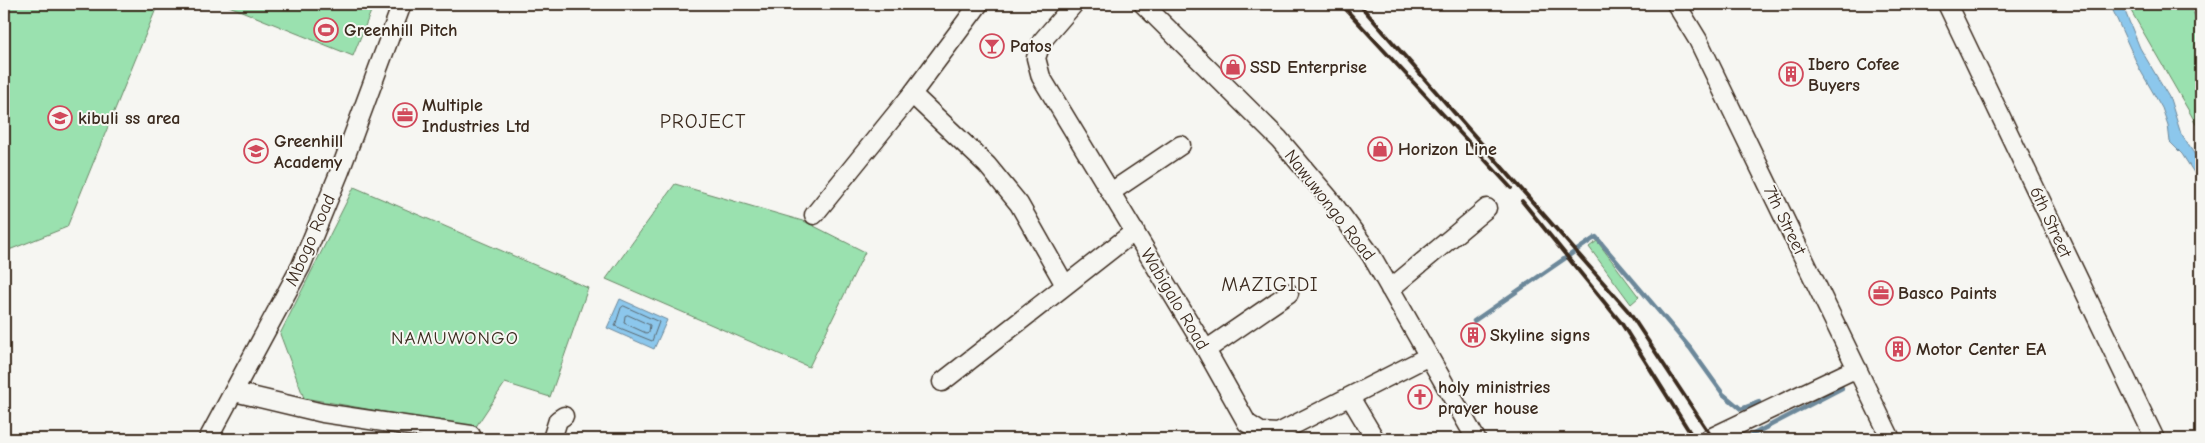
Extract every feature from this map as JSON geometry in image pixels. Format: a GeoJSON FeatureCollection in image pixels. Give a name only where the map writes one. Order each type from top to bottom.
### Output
{"type":"FeatureCollection","features":[{"type":"Feature","properties":{"kind":"street","name":"Mbogo Road"},"geometry":{"type":"LineString","coordinates":[[208,439],[301,266],[340,171],[402,4]]}},
{"type":"Feature","properties":{"kind":"street"},"geometry":{"type":"LineString","coordinates":[[814,215],[912,94],[979,4]]}},
{"type":"Feature","properties":{"kind":"street","name":"Wabigalo Road"},"geometry":{"type":"LineString","coordinates":[[1074,4],[1042,41],[1036,58],[1041,77],[1206,350],[1247,423],[1261,432],[1278,433],[1429,356]]}},
{"type":"Feature","properties":{"kind":"street","name":"Nawuwongo Road"},"geometry":{"type":"LineString","coordinates":[[1143,4],[1279,139],[1329,198],[1371,255],[1476,439]]}},
{"type":"Feature","properties":{"kind":"street","name":"7th Street"},"geometry":{"type":"LineString","coordinates":[[1676,4],[1698,40],[1891,439]]}},
{"type":"Feature","properties":{"kind":"street","name":"6th Street"},"geometry":{"type":"LineString","coordinates":[[1947,4],[2155,439]]}},
{"type":"Feature","properties":{"kind":"street"},"geometry":{"type":"LineString","coordinates":[[912,94],[986,165],[1019,204],[1065,285]]}},
{"type":"Feature","properties":{"kind":"street"},"geometry":{"type":"LineString","coordinates":[[1111,192],[1181,144]]}},
{"type":"Feature","properties":{"kind":"street"},"geometry":{"type":"LineString","coordinates":[[1390,289],[1487,208]]}},
{"type":"Feature","properties":{"kind":"street"},"geometry":{"type":"LineString","coordinates":[[942,382],[1135,231]]}},
{"type":"Feature","properties":{"kind":"street"},"geometry":{"type":"LineString","coordinates":[[1206,350],[1289,293]]}},
{"type":"Feature","properties":{"kind":"street"},"geometry":{"type":"LineString","coordinates":[[1708,439],[1856,368]]}},
{"type":"Feature","properties":{"kind":"street"},"geometry":{"type":"LineString","coordinates":[[234,392],[323,413],[470,435]]}},
{"type":"Feature","properties":{"kind":"street"},"geometry":{"type":"LineString","coordinates":[[1350,396],[1375,439]]}},
{"type":"Feature","properties":{"kind":"street"},"geometry":{"type":"LineString","coordinates":[[552,439],[558,420],[564,416]]}},
{"type":"Feature","properties":{"kind":"green space","name":"kibuli ss area"},"geometry":{"type":"Polygon","coordinates":[[[4,4],[158,4],[67,227],[4,252],[4,4]]]}},
{"type":"Feature","properties":{"kind":"green space","name":"Greenhill Pitch"},"geometry":{"type":"Polygon","coordinates":[[[224,4],[374,4],[353,56],[224,4]]]}},
{"type":"Feature","properties":{"kind":"green space"},"geometry":{"type":"Polygon","coordinates":[[[2127,4],[2189,4],[2201,28],[2201,132],[2127,4]]]}},
{"type":"Feature","properties":{"kind":"green space"},"geometry":{"type":"Polygon","coordinates":[[[675,184],[806,222],[865,252],[809,367],[606,279],[675,184]]]}},
{"type":"Feature","properties":{"kind":"green space"},"geometry":{"type":"Polygon","coordinates":[[[354,187],[588,288],[550,397],[505,383],[475,428],[304,398],[280,334],[354,187]]]}},
{"type":"Feature","properties":{"kind":"green space"},"geometry":{"type":"Polygon","coordinates":[[[1597,241],[1639,297],[1631,304],[1589,247],[1597,241]]]}},
{"type":"Feature","properties":{"kind":"water"},"geometry":{"type":"Polygon","coordinates":[[[2110,4],[2122,4],[2140,48],[2170,99],[2181,134],[2201,164],[2201,192],[2198,179],[2182,154],[2170,142],[2168,125],[2162,108],[2139,68],[2110,4]]]}},
{"type":"Feature","properties":{"kind":"water"},"geometry":{"type":"Polygon","coordinates":[[[620,299],[667,320],[654,349],[607,328],[620,299]]]}},
{"type":"Feature","properties":{"kind":"waterway"},"geometry":{"type":"LineString","coordinates":[[1474,321],[1596,237],[1690,348],[1723,394],[1741,409],[1759,402]]}},
{"type":"Feature","properties":{"kind":"waterway"},"geometry":{"type":"LineString","coordinates":[[1744,439],[1842,388]]}},
{"type":"Feature","properties":{"kind":"railway"},"geometry":{"type":"LineString","coordinates":[[1341,4],[1511,188]]}},
{"type":"Feature","properties":{"kind":"railway"},"geometry":{"type":"LineString","coordinates":[[1359,4],[1629,312],[1713,439]]}},
{"type":"Feature","properties":{"kind":"railway"},"geometry":{"type":"LineString","coordinates":[[2198,4],[2201,10]]}},
{"type":"Feature","properties":{"kind":"railway"},"geometry":{"type":"LineString","coordinates":[[1522,201],[1622,324],[1694,439]]}},
{"type":"Feature","properties":{"kind":"place","name":"Greenhill Pitch"},"geometry":{"type":"Point","coordinates":[326,30]}},
{"type":"Feature","properties":{"kind":"place","name":"Patos"},"geometry":{"type":"Point","coordinates":[992,46]}},
{"type":"Feature","properties":{"kind":"place","name":"SSD Enterprise"},"geometry":{"type":"Point","coordinates":[1233,67]}},
{"type":"Feature","properties":{"kind":"place","name":"Ibero Cofee Buyers"},"geometry":{"type":"Point","coordinates":[1791,74]}},
{"type":"Feature","properties":{"kind":"place","name":"Multiple Industries Ltd"},"geometry":{"type":"Point","coordinates":[405,115]}},
{"type":"Feature","properties":{"kind":"place","name":"kibuli ss area"},"geometry":{"type":"Point","coordinates":[60,118]}},
{"type":"Feature","properties":{"kind":"place","name":"Horizon Line"},"geometry":{"type":"Point","coordinates":[1380,149]}},
{"type":"Feature","properties":{"kind":"place","name":"Greenhill Academy"},"geometry":{"type":"Point","coordinates":[256,151]}},
{"type":"Feature","properties":{"kind":"place","name":"Basco Paints"},"geometry":{"type":"Point","coordinates":[1881,293]}},
{"type":"Feature","properties":{"kind":"place","name":"Skyline signs"},"geometry":{"type":"Point","coordinates":[1473,335]}},
{"type":"Feature","properties":{"kind":"place","name":"Motor Center EA"},"geometry":{"type":"Point","coordinates":[1898,349]}},
{"type":"Feature","properties":{"kind":"place","name":"holy ministries prayer house"},"geometry":{"type":"Point","coordinates":[1420,397]}},
{"type":"Feature","properties":{"kind":"district","name":"PROJECT"},"geometry":{"type":"Point","coordinates":[703,121]}},
{"type":"Feature","properties":{"kind":"district","name":"MAZIGIDI"},"geometry":{"type":"Point","coordinates":[1270,284]}},
{"type":"Feature","properties":{"kind":"district","name":"NAMUWONGO"},"geometry":{"type":"Point","coordinates":[455,337]}}]}
